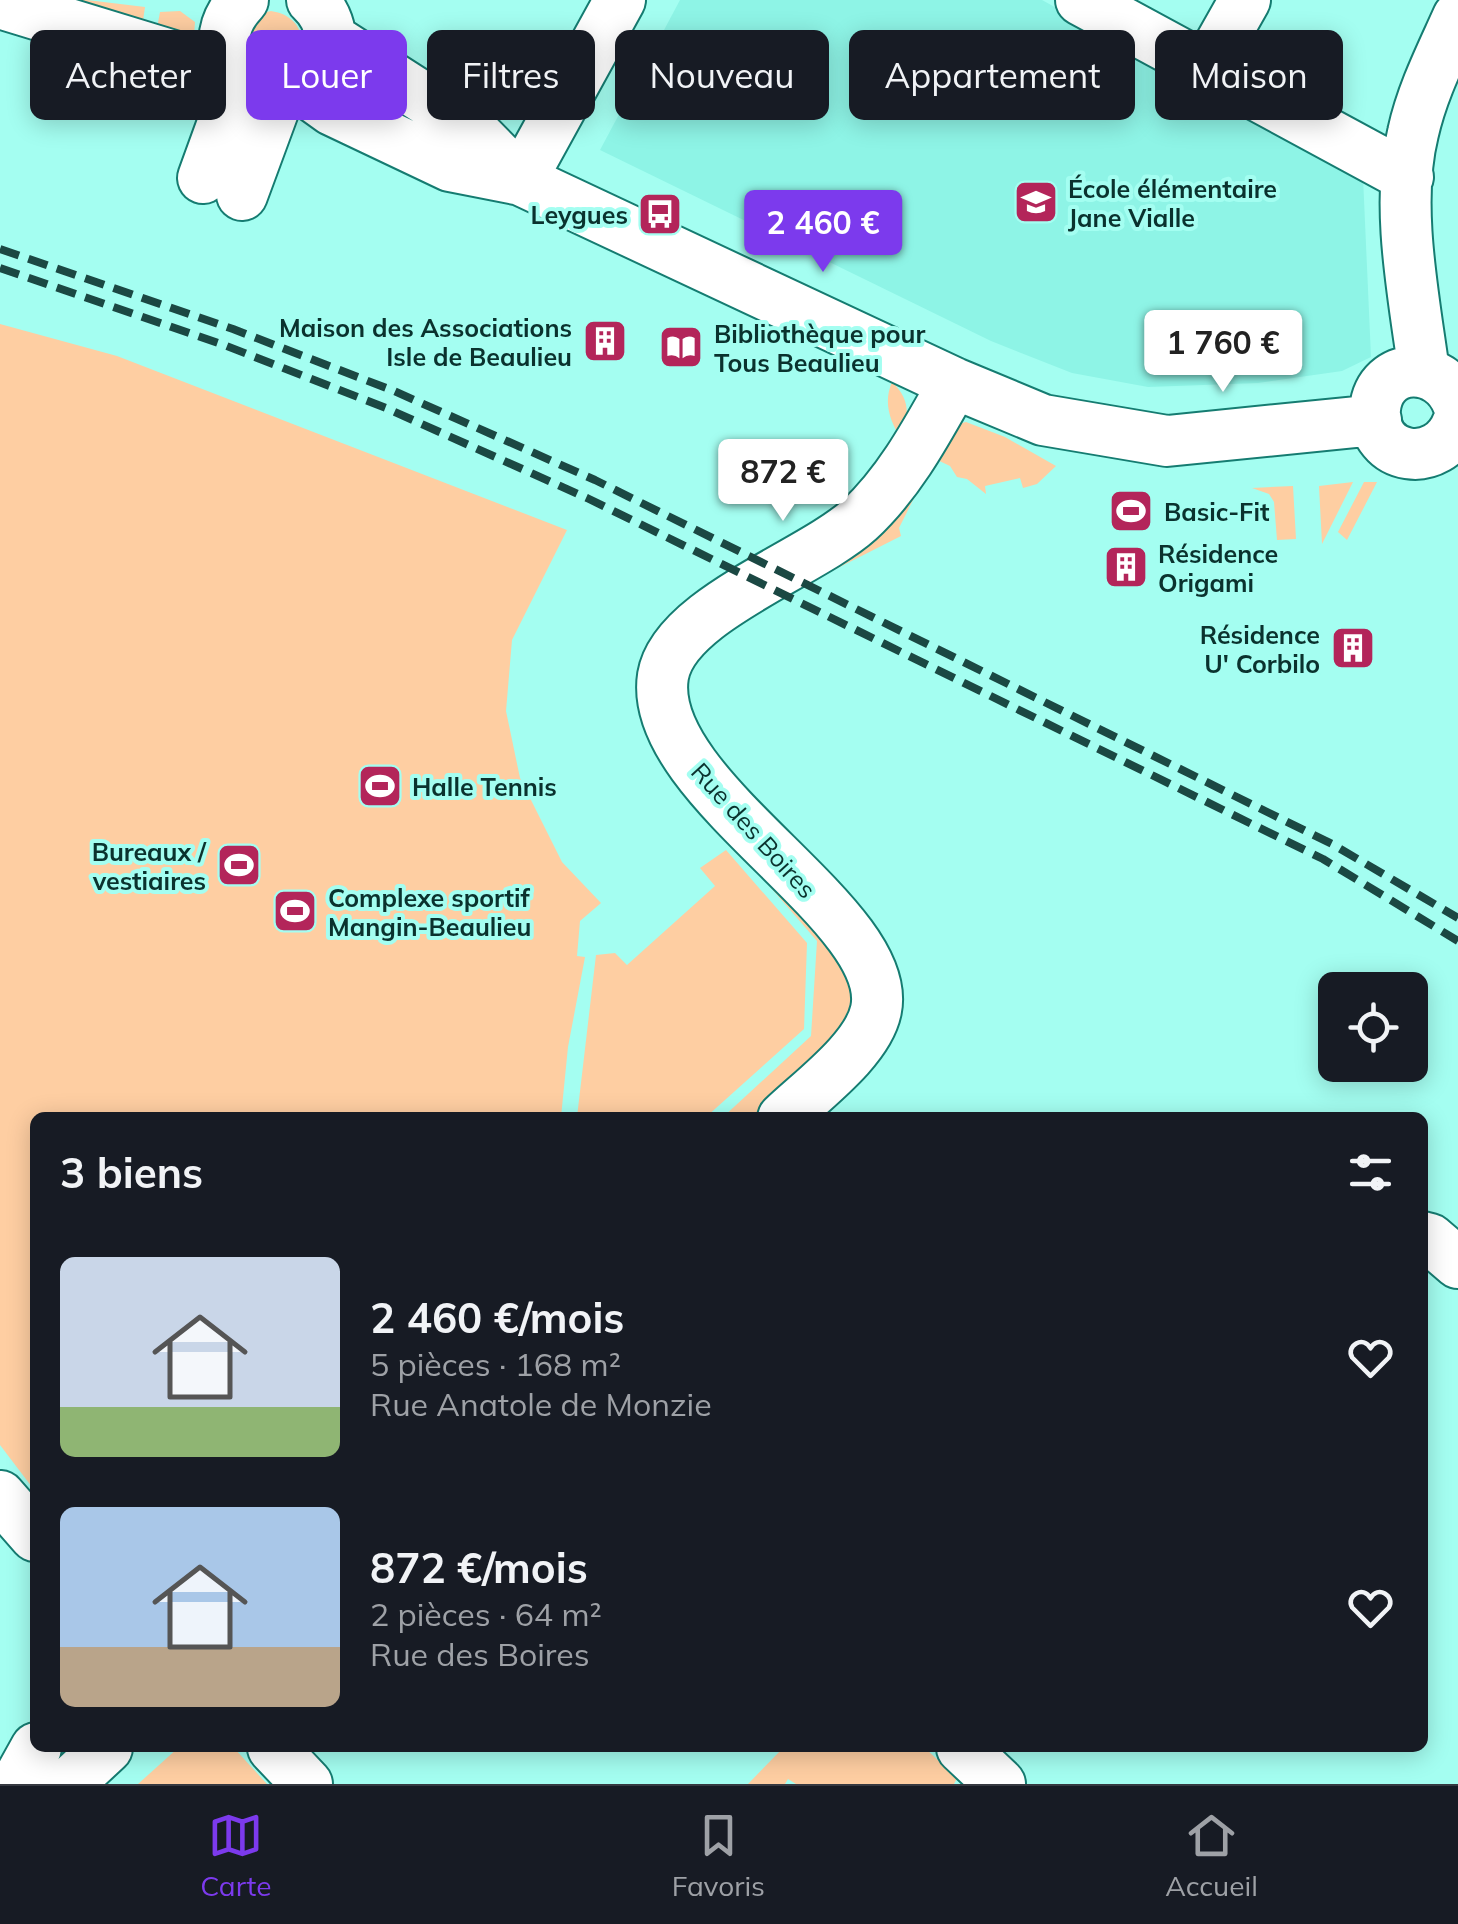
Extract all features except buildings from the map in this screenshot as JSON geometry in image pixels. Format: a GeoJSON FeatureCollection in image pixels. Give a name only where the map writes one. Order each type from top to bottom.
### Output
{"type":"FeatureCollection","features":[{"type":"Feature","properties":{"kind":"street"},"geometry":{"type":"LineString","coordinates":[[199,0],[214,0]]}},
{"type":"Feature","properties":{"kind":"street"},"geometry":{"type":"LineString","coordinates":[[243,0],[227,27],[246,55]]}},
{"type":"Feature","properties":{"kind":"street"},"geometry":{"type":"LineString","coordinates":[[521,180],[620,0]]}},
{"type":"Feature","properties":{"kind":"street"},"geometry":{"type":"LineString","coordinates":[[1080,0],[1155,41]]}},
{"type":"Feature","properties":{"kind":"street"},"geometry":{"type":"LineString","coordinates":[[1228,30],[1245,0]]}},
{"type":"Feature","properties":{"kind":"street"},"geometry":{"type":"LineString","coordinates":[[0,3],[192,62],[246,74]]}},
{"type":"Feature","properties":{"kind":"street"},"geometry":{"type":"LineString","coordinates":[[325,14],[469,127],[521,180]]}},
{"type":"Feature","properties":{"kind":"street"},"geometry":{"type":"LineString","coordinates":[[1449,413],[1409,267],[1408,177],[1412,136],[1425,91],[1458,17]]}},
{"type":"Feature","properties":{"kind":"street"},"geometry":{"type":"LineString","coordinates":[[222,186],[246,120]]}},
{"type":"Feature","properties":{"kind":"street"},"geometry":{"type":"LineString","coordinates":[[353,120],[450,166],[521,180],[954,383],[1043,420],[1167,441],[1376,420]]}},
{"type":"Feature","properties":{"kind":"street"},"geometry":{"type":"LineString","coordinates":[[1301,120],[1408,177]]}},
{"type":"Feature","properties":{"kind":"street"},"geometry":{"type":"LineString","coordinates":[[1398,375],[1449,413],[1416,455],[1392,446],[1382,436],[1376,420],[1378,398],[1398,375]]}},
{"type":"Feature","properties":{"kind":"street","name":"Rue des Boires"},"geometry":{"type":"LineString","coordinates":[[789,1112],[852,1053],[868,1032],[876,1010],[870,965],[846,930],[734,813],[682,749],[670,721],[662,680],[668,656],[694,624],[832,541],[877,502],[908,460],[954,383]]}},
{"type":"Feature","properties":{"kind":"street"},"geometry":{"type":"LineString","coordinates":[[1428,1241],[1458,1263]]}},
{"type":"Feature","properties":{"kind":"street"},"geometry":{"type":"LineString","coordinates":[[34,1776],[97,1752]]}},
{"type":"Feature","properties":{"kind":"street"},"geometry":{"type":"LineString","coordinates":[[278,1752],[308,1784]]}},
{"type":"Feature","properties":{"kind":"street"},"geometry":{"type":"LineString","coordinates":[[966,1752],[1000,1784]]}},
{"type":"Feature","properties":{"kind":"shaded area"},"geometry":{"type":"Polygon","coordinates":[[[19,0],[87,0],[145,7],[142,30],[127,30],[19,0]]]}},
{"type":"Feature","properties":{"kind":"shaded area","name":"École élémentaire Jane Vialle"},"geometry":{"type":"Polygon","coordinates":[[[680,0],[1042,0],[1096,30],[849,30],[849,120],[1135,120],[1135,51],[1155,62],[1155,120],[1260,120],[1363,177],[1371,357],[1342,371],[1258,383],[1148,387],[1072,373],[991,341],[600,150],[616,120],[829,120],[829,30],[664,30],[680,0]]]}},
{"type":"Feature","properties":{"kind":"shaded area"},"geometry":{"type":"Polygon","coordinates":[[[180,11],[195,22],[194,30],[157,30],[160,12],[180,11]]]}},
{"type":"Feature","properties":{"kind":"shaded area"},"geometry":{"type":"Polygon","coordinates":[[[262,13],[285,15],[299,30],[248,30],[262,13]]]}},
{"type":"Feature","properties":{"kind":"shaded area","name":"Complexe sportif Mangin-Beaulieu"},"geometry":{"type":"Polygon","coordinates":[[[0,324],[117,356],[567,530],[512,640],[506,711],[520,778],[562,862],[601,903],[580,921],[577,956],[585,957],[568,1047],[562,1112],[30,1112],[30,1484],[0,1445],[0,324]]]}},
{"type":"Feature","properties":{"kind":"shaded area"},"geometry":{"type":"Polygon","coordinates":[[[892,382],[903,395],[907,409],[901,439],[889,412],[892,382]]]}},
{"type":"Feature","properties":{"kind":"shaded area"},"geometry":{"type":"Polygon","coordinates":[[[966,422],[1005,437],[1056,466],[1037,484],[1023,488],[1020,478],[985,486],[986,494],[967,479],[957,477],[950,466],[931,457],[958,424],[966,422]]]}},
{"type":"Feature","properties":{"kind":"shaded area"},"geometry":{"type":"Polygon","coordinates":[[[1353,482],[1322,544],[1319,486],[1353,482]]]}},
{"type":"Feature","properties":{"kind":"shaded area"},"geometry":{"type":"Polygon","coordinates":[[[1364,482],[1377,482],[1347,540],[1338,532],[1364,482]]]}},
{"type":"Feature","properties":{"kind":"shaded area"},"geometry":{"type":"Polygon","coordinates":[[[921,484],[899,528],[901,536],[824,575],[818,568],[921,484]]]}},
{"type":"Feature","properties":{"kind":"shaded area"},"geometry":{"type":"Polygon","coordinates":[[[1293,486],[1296,539],[1277,540],[1274,502],[1269,494],[1252,488],[1293,486]]]}},
{"type":"Feature","properties":{"kind":"shaded area"},"geometry":{"type":"Polygon","coordinates":[[[733,844],[849,959],[861,1008],[764,1112],[729,1112],[811,1036],[817,941],[733,844]]]}},
{"type":"Feature","properties":{"kind":"shaded area"},"geometry":{"type":"Polygon","coordinates":[[[726,850],[807,943],[804,1029],[712,1112],[578,1112],[596,955],[615,953],[627,965],[715,886],[700,868],[726,850]]]}},
{"type":"Feature","properties":{"kind":"shaded area"},"geometry":{"type":"Polygon","coordinates":[[[174,1752],[238,1752],[267,1784],[138,1784],[174,1752]]]}},
{"type":"Feature","properties":{"kind":"shaded area"},"geometry":{"type":"Polygon","coordinates":[[[779,1752],[929,1752],[957,1778],[954,1784],[796,1784],[788,1779],[785,1784],[748,1784],[779,1752]]]}},
{"type":"Feature","properties":{"kind":"railway"},"geometry":{"type":"LineString","coordinates":[[0,249],[233,329],[394,391],[595,480],[1332,844],[1458,918]]}},
{"type":"Feature","properties":{"kind":"railway"},"geometry":{"type":"LineString","coordinates":[[0,268],[224,345],[386,408],[587,498],[1323,859],[1458,941]]}},
{"type":"Feature","properties":{"kind":"place","name":"École élémentaire Jane Vialle"},"geometry":{"type":"Point","coordinates":[1036,202]}},
{"type":"Feature","properties":{"kind":"place","name":"Leygues"},"geometry":{"type":"Point","coordinates":[660,214]}},
{"type":"Feature","properties":{"kind":"place","name":"Maison des Associations Isle de Beaulieu"},"geometry":{"type":"Point","coordinates":[605,341]}},
{"type":"Feature","properties":{"kind":"place","name":"Bibliothèque pour Tous Beaulieu"},"geometry":{"type":"Point","coordinates":[681,347]}},
{"type":"Feature","properties":{"kind":"place","name":"Basic-Fit"},"geometry":{"type":"Point","coordinates":[1131,511]}},
{"type":"Feature","properties":{"kind":"place","name":"Résidence Origami"},"geometry":{"type":"Point","coordinates":[1126,567]}},
{"type":"Feature","properties":{"kind":"place","name":"Résidence U' Corbilo"},"geometry":{"type":"Point","coordinates":[1353,648]}},
{"type":"Feature","properties":{"kind":"place","name":"Halle Tennis"},"geometry":{"type":"Point","coordinates":[380,786]}},
{"type":"Feature","properties":{"kind":"place","name":"Bureaux / vestiaires"},"geometry":{"type":"Point","coordinates":[239,865]}},
{"type":"Feature","properties":{"kind":"place","name":"Complexe sportif Mangin-Beaulieu"},"geometry":{"type":"Point","coordinates":[295,911]}}]}
